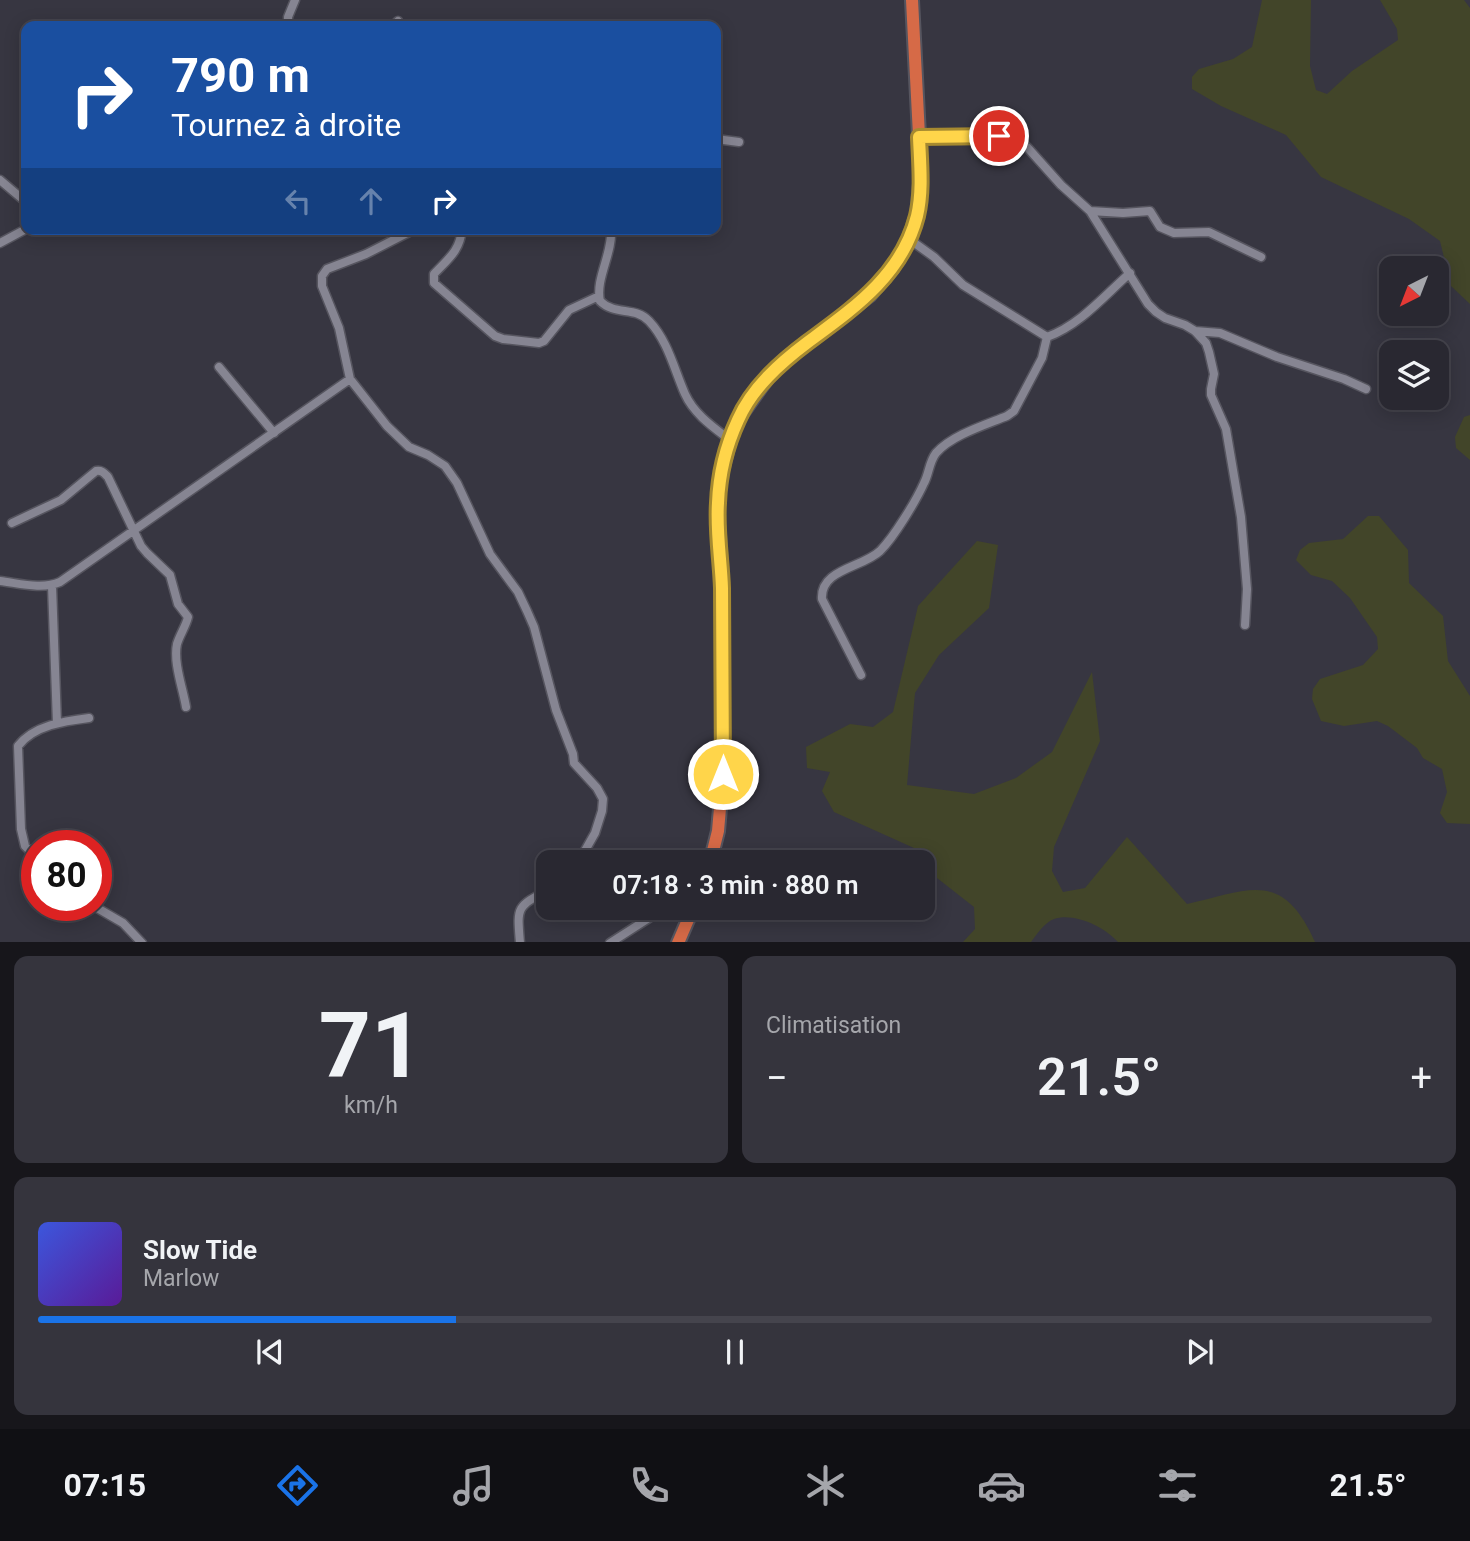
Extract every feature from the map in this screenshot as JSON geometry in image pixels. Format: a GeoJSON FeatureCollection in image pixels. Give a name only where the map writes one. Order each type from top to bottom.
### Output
{"type":"FeatureCollection","features":[{"type":"Feature","properties":{"kind":"highway"},"geometry":{"type":"LineString","coordinates":[[713,850],[718,831],[723,774],[722,581],[717,504],[722,471],[739,418],[769,376],[788,357],[870,295],[893,268],[909,239],[917,214],[921,174],[912,0]]}},
{"type":"Feature","properties":{"kind":"highway"},"geometry":{"type":"LineString","coordinates":[[678,942],[688,920]]}},
{"type":"Feature","properties":{"kind":"street"},"geometry":{"type":"LineString","coordinates":[[288,21],[295,0]]}},
{"type":"Feature","properties":{"kind":"street"},"geometry":{"type":"LineString","coordinates":[[919,137],[999,136],[1016,140],[1027,147],[1061,185],[1090,211],[1148,304],[1166,318],[1195,331],[1206,343],[1213,367],[1211,395],[1226,429],[1241,517],[1247,589],[1245,625]]}},
{"type":"Feature","properties":{"kind":"street"},"geometry":{"type":"LineString","coordinates":[[721,140],[739,142]]}},
{"type":"Feature","properties":{"kind":"street"},"geometry":{"type":"LineString","coordinates":[[0,180],[21,198]]}},
{"type":"Feature","properties":{"kind":"street"},"geometry":{"type":"LineString","coordinates":[[1090,211],[1150,211],[1160,228],[1174,233],[1209,232],[1261,257]]}},
{"type":"Feature","properties":{"kind":"street"},"geometry":{"type":"LineString","coordinates":[[0,243],[21,232]]}},
{"type":"Feature","properties":{"kind":"street"},"geometry":{"type":"LineString","coordinates":[[403,235],[366,254],[327,269],[322,276],[322,286],[339,328],[350,379],[387,426],[409,447],[445,466],[457,483],[490,554],[518,592],[527,611],[574,763],[597,788],[603,799],[595,833],[586,850]]}},
{"type":"Feature","properties":{"kind":"street"},"geometry":{"type":"LineString","coordinates":[[461,235],[455,252],[434,274],[434,283],[495,336],[539,343],[544,341],[569,310],[598,296]]}},
{"type":"Feature","properties":{"kind":"street"},"geometry":{"type":"LineString","coordinates":[[611,235],[598,296],[600,301],[613,310],[643,315],[649,321],[673,362],[689,401],[696,411],[730,440]]}},
{"type":"Feature","properties":{"kind":"street"},"geometry":{"type":"LineString","coordinates":[[909,239],[934,257],[963,285],[1046,337],[1054,335],[1087,313],[1130,273]]}},
{"type":"Feature","properties":{"kind":"street"},"geometry":{"type":"LineString","coordinates":[[1195,331],[1220,333],[1366,389]]}},
{"type":"Feature","properties":{"kind":"street"},"geometry":{"type":"LineString","coordinates":[[861,675],[822,599],[824,584],[830,578],[872,558],[881,550],[920,491],[937,452],[952,440],[1014,411],[1042,358],[1046,337]]}},
{"type":"Feature","properties":{"kind":"street"},"geometry":{"type":"LineString","coordinates":[[219,367],[274,433]]}},
{"type":"Feature","properties":{"kind":"street"},"geometry":{"type":"LineString","coordinates":[[0,581],[52,586],[60,582],[350,379]]}},
{"type":"Feature","properties":{"kind":"street"},"geometry":{"type":"LineString","coordinates":[[12,523],[61,500],[96,471],[100,470],[108,477],[147,553],[170,575],[178,604],[188,617],[176,650],[187,707]]}},
{"type":"Feature","properties":{"kind":"street"},"geometry":{"type":"LineString","coordinates":[[52,586],[57,723]]}},
{"type":"Feature","properties":{"kind":"street"},"geometry":{"type":"LineString","coordinates":[[21,830],[18,746],[26,738],[57,723],[89,718]]}},
{"type":"Feature","properties":{"kind":"street"},"geometry":{"type":"LineString","coordinates":[[520,942],[520,909],[524,903],[536,896]]}},
{"type":"Feature","properties":{"kind":"street"},"geometry":{"type":"LineString","coordinates":[[112,917],[123,923],[141,942]]}},
{"type":"Feature","properties":{"kind":"street"},"geometry":{"type":"LineString","coordinates":[[612,942],[646,920]]}},
{"type":"Feature","properties":{"kind":"green space"},"geometry":{"type":"Polygon","coordinates":[[[1262,0],[1311,0],[1310,66],[1316,90],[1327,94],[1352,71],[1398,40],[1397,29],[1380,0],[1464,0],[1470,8],[1470,304],[1451,286],[1449,256],[1444,256],[1440,241],[1409,219],[1321,177],[1286,135],[1221,106],[1192,89],[1192,77],[1199,69],[1233,59],[1252,47],[1262,0]]]}},
{"type":"Feature","properties":{"kind":"green space"},"geometry":{"type":"Polygon","coordinates":[[[1470,415],[1470,460],[1456,448],[1455,437],[1464,417],[1470,415]]]}},
{"type":"Feature","properties":{"kind":"green space"},"geometry":{"type":"Polygon","coordinates":[[[1368,516],[1379,516],[1408,550],[1409,583],[1443,616],[1448,661],[1470,696],[1470,824],[1447,823],[1440,813],[1447,792],[1442,769],[1423,758],[1417,748],[1377,721],[1344,726],[1321,721],[1312,699],[1313,689],[1320,679],[1363,665],[1378,649],[1377,637],[1350,598],[1332,581],[1311,575],[1296,560],[1300,550],[1309,543],[1343,539],[1368,516]]]}},
{"type":"Feature","properties":{"kind":"green space"},"geometry":{"type":"Polygon","coordinates":[[[977,541],[998,545],[989,608],[939,655],[915,693],[907,785],[974,794],[1016,778],[1052,752],[1092,672],[1100,741],[1054,847],[1052,871],[1063,892],[1085,888],[1127,837],[1187,904],[1246,891],[1262,890],[1277,894],[1290,903],[1303,919],[1315,942],[1118,942],[1089,922],[1062,917],[1047,923],[1031,942],[963,942],[975,929],[974,907],[935,876],[935,850],[915,850],[834,812],[822,791],[830,772],[807,768],[806,747],[850,724],[873,727],[893,712],[918,606],[977,541]]]}},
{"type":"Feature","properties":{"kind":"route"},"geometry":{"type":"LineString","coordinates":[[723,774],[722,581],[717,504],[722,471],[739,418],[769,376],[788,357],[870,295],[893,268],[909,239],[917,214],[921,174],[919,137],[999,136]]}}]}
